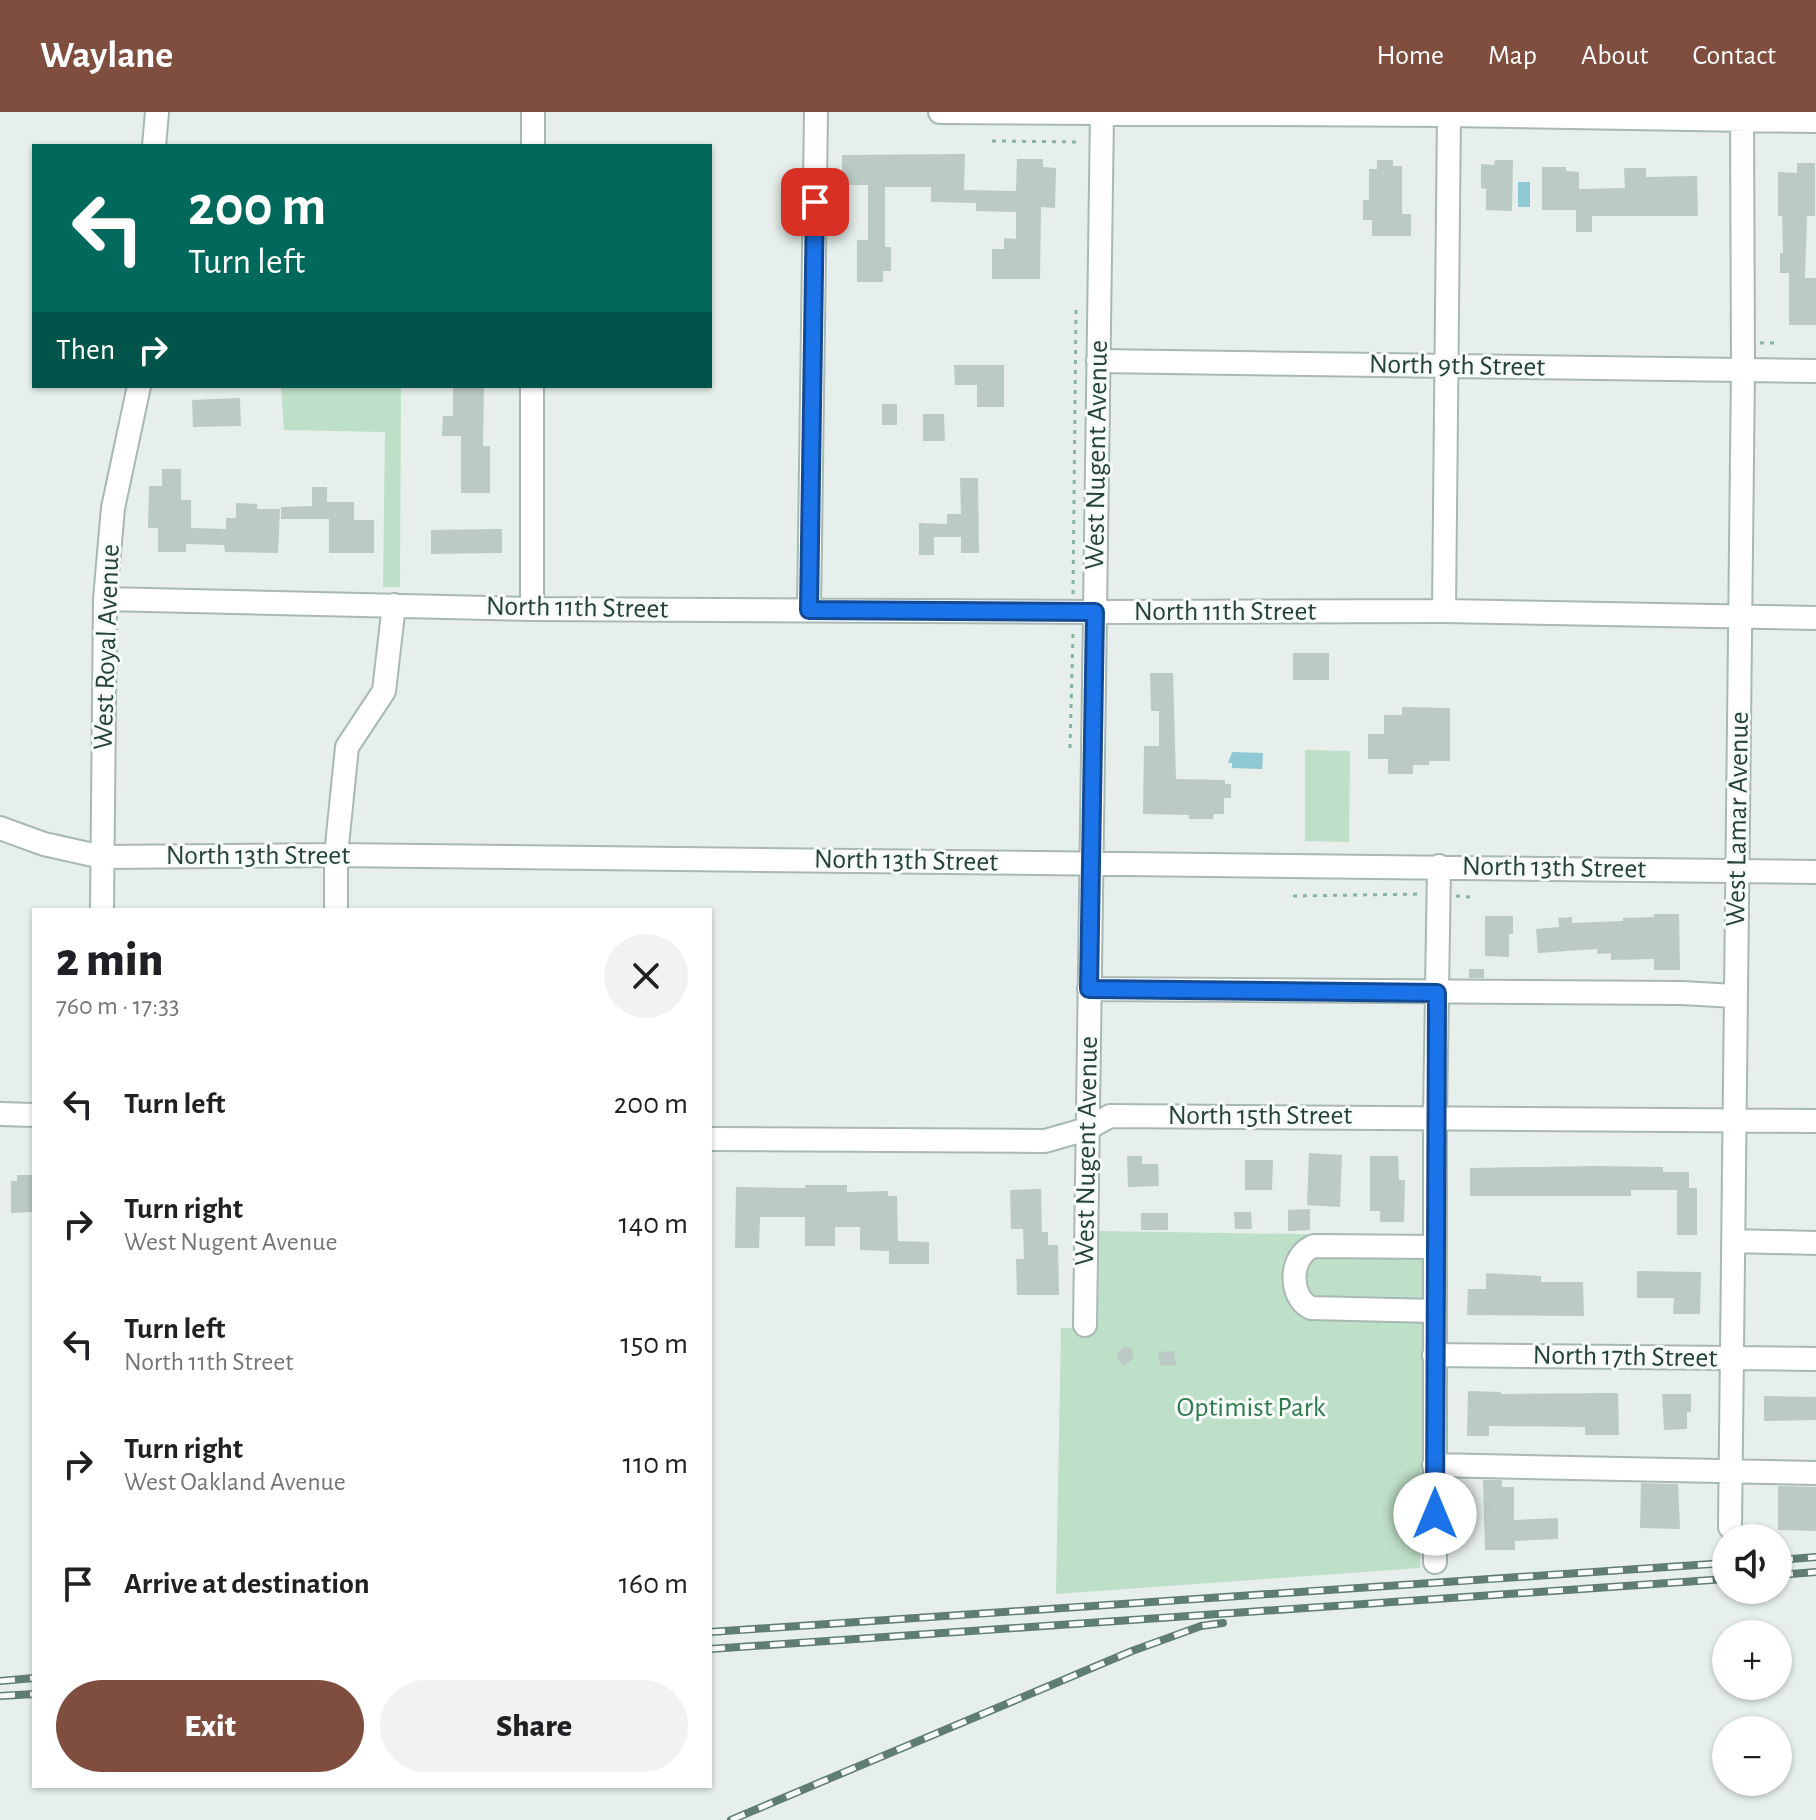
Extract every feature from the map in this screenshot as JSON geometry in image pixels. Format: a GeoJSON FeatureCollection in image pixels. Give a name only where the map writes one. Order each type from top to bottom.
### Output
{"type":"FeatureCollection","features":[{"type":"Feature","properties":{"kind":"street"},"geometry":{"type":"LineString","coordinates":[[154,144],[157,112]]}},
{"type":"Feature","properties":{"kind":"street"},"geometry":{"type":"LineString","coordinates":[[533,112],[533,144]]}},
{"type":"Feature","properties":{"kind":"street"},"geometry":{"type":"LineString","coordinates":[[809,610],[816,112]]}},
{"type":"Feature","properties":{"kind":"street"},"geometry":{"type":"LineString","coordinates":[[940,112],[1742,116],[1816,121]]}},
{"type":"Feature","properties":{"kind":"street","name":"West Nugent Avenue"},"geometry":{"type":"LineString","coordinates":[[1085,1325],[1102,112]]}},
{"type":"Feature","properties":{"kind":"street"},"geometry":{"type":"LineString","coordinates":[[1444,611],[1449,113]]}},
{"type":"Feature","properties":{"kind":"street","name":"West Lamar Avenue"},"geometry":{"type":"LineString","coordinates":[[1730,1524],[1743,369],[1742,116]]}},
{"type":"Feature","properties":{"kind":"street","name":"North 9th Street"},"geometry":{"type":"LineString","coordinates":[[1098,361],[1816,371]]}},
{"type":"Feature","properties":{"kind":"street","name":"West Royal Avenue"},"geometry":{"type":"LineString","coordinates":[[102,908],[105,599],[113,508],[139,388]]}},
{"type":"Feature","properties":{"kind":"street"},"geometry":{"type":"LineString","coordinates":[[532,388],[532,609]]}},
{"type":"Feature","properties":{"kind":"street","name":"North 11th Street"},"geometry":{"type":"LineString","coordinates":[[105,599],[532,609],[1444,611],[1816,618]]}},
{"type":"Feature","properties":{"kind":"street"},"geometry":{"type":"LineString","coordinates":[[336,908],[336,855],[347,747],[384,691],[394,605]]}},
{"type":"Feature","properties":{"kind":"street","name":"North 13th Street"},"geometry":{"type":"LineString","coordinates":[[0,828],[44,844],[102,857],[336,855],[1816,872]]}},
{"type":"Feature","properties":{"kind":"street"},"geometry":{"type":"LineString","coordinates":[[1435,1562],[1435,1117],[1439,866]]}},
{"type":"Feature","properties":{"kind":"street"},"geometry":{"type":"LineString","coordinates":[[1089,989],[1682,993],[1735,996]]}},
{"type":"Feature","properties":{"kind":"street"},"geometry":{"type":"LineString","coordinates":[[0,1114],[32,1115]]}},
{"type":"Feature","properties":{"kind":"street","name":"North 15th Street"},"geometry":{"type":"LineString","coordinates":[[712,1139],[1045,1141],[1087,1129],[1110,1116],[1816,1121]]}},
{"type":"Feature","properties":{"kind":"street"},"geometry":{"type":"LineString","coordinates":[[1733,1241],[1816,1243]]}},
{"type":"Feature","properties":{"kind":"street"},"geometry":{"type":"LineString","coordinates":[[1434,1311],[1311,1308],[1302,1304],[1297,1297],[1295,1264],[1305,1249],[1314,1246],[1435,1247]]}},
{"type":"Feature","properties":{"kind":"street","name":"North 17th Street"},"geometry":{"type":"LineString","coordinates":[[1434,1355],[1816,1359]]}},
{"type":"Feature","properties":{"kind":"street"},"geometry":{"type":"LineString","coordinates":[[1434,1465],[1816,1473]]}},
{"type":"Feature","properties":{"kind":"path"},"geometry":{"type":"LineString","coordinates":[[992,141],[1079,142]]}},
{"type":"Feature","properties":{"kind":"path"},"geometry":{"type":"LineString","coordinates":[[1073,600],[1076,310]]}},
{"type":"Feature","properties":{"kind":"path"},"geometry":{"type":"LineString","coordinates":[[1756,343],[1776,343]]}},
{"type":"Feature","properties":{"kind":"path"},"geometry":{"type":"LineString","coordinates":[[1070,748],[1073,630]]}},
{"type":"Feature","properties":{"kind":"path"},"geometry":{"type":"LineString","coordinates":[[1293,896],[1427,894]]}},
{"type":"Feature","properties":{"kind":"path"},"geometry":{"type":"LineString","coordinates":[[1452,895],[1471,897]]}},
{"type":"Feature","properties":{"kind":"green space"},"geometry":{"type":"Polygon","coordinates":[[[281,388],[401,388],[400,587],[383,587],[385,432],[284,430],[281,388]]]}},
{"type":"Feature","properties":{"kind":"green space"},"geometry":{"type":"Polygon","coordinates":[[[1305,750],[1350,751],[1349,842],[1305,841],[1305,750]]]}},
{"type":"Feature","properties":{"kind":"green space","name":"Optimist Park"},"geometry":{"type":"Polygon","coordinates":[[[1099,1231],[1426,1236],[1420,1568],[1056,1594],[1061,1328],[1098,1329],[1099,1231]]]}},
{"type":"Feature","properties":{"kind":"water"},"geometry":{"type":"Polygon","coordinates":[[[1518,182],[1530,182],[1530,207],[1518,207],[1518,182]]]}},
{"type":"Feature","properties":{"kind":"water"},"geometry":{"type":"Polygon","coordinates":[[[1232,752],[1263,753],[1262,769],[1232,768],[1232,763],[1228,763],[1232,752]]]}},
{"type":"Feature","properties":{"kind":"building"},"geometry":{"type":"Polygon","coordinates":[[[965,154],[964,190],[1016,191],[1017,159],[1043,159],[1043,167],[1056,168],[1055,208],[1041,207],[1040,279],[992,279],[992,249],[1004,249],[1004,238],[1016,239],[1016,212],[976,211],[976,203],[931,202],[931,187],[885,187],[885,247],[891,247],[891,271],[883,271],[883,282],[857,282],[857,240],[868,240],[868,185],[842,185],[842,155],[965,154]]]}},
{"type":"Feature","properties":{"kind":"building"},"geometry":{"type":"Polygon","coordinates":[[[1377,160],[1393,160],[1393,166],[1402,166],[1402,214],[1411,214],[1411,236],[1372,236],[1372,220],[1363,220],[1363,200],[1369,200],[1369,169],[1377,169],[1377,160]]]}},
{"type":"Feature","properties":{"kind":"building"},"geometry":{"type":"Polygon","coordinates":[[[1495,160],[1513,160],[1512,211],[1486,210],[1486,189],[1481,188],[1481,164],[1494,165],[1495,160]]]}},
{"type":"Feature","properties":{"kind":"building"},"geometry":{"type":"Polygon","coordinates":[[[1797,163],[1815,163],[1815,216],[1807,216],[1805,278],[1816,278],[1816,325],[1789,325],[1789,273],[1780,273],[1780,253],[1783,253],[1782,216],[1778,216],[1778,172],[1797,173],[1797,163]]]}},
{"type":"Feature","properties":{"kind":"building"},"geometry":{"type":"Polygon","coordinates":[[[1542,167],[1566,167],[1566,171],[1579,172],[1579,189],[1625,188],[1624,168],[1646,168],[1646,177],[1697,176],[1698,216],[1592,216],[1592,232],[1576,232],[1576,210],[1542,210],[1542,167]]]}},
{"type":"Feature","properties":{"kind":"building"},"geometry":{"type":"Polygon","coordinates":[[[954,365],[1004,365],[1004,407],[977,407],[977,385],[955,385],[954,365]]]}},
{"type":"Feature","properties":{"kind":"building"},"geometry":{"type":"Polygon","coordinates":[[[453,388],[484,388],[483,446],[490,446],[490,493],[461,493],[461,436],[442,436],[443,416],[453,416],[453,388]]]}},
{"type":"Feature","properties":{"kind":"building"},"geometry":{"type":"Polygon","coordinates":[[[240,398],[241,426],[193,427],[192,400],[240,398]]]}},
{"type":"Feature","properties":{"kind":"building"},"geometry":{"type":"Polygon","coordinates":[[[882,404],[897,404],[897,425],[882,425],[882,404]]]}},
{"type":"Feature","properties":{"kind":"building"},"geometry":{"type":"Polygon","coordinates":[[[923,414],[944,414],[945,441],[923,441],[923,414]]]}},
{"type":"Feature","properties":{"kind":"building"},"geometry":{"type":"Polygon","coordinates":[[[162,469],[181,469],[181,500],[191,500],[191,528],[226,529],[226,518],[236,518],[236,503],[257,504],[257,509],[280,509],[278,553],[225,552],[224,545],[186,544],[186,552],[158,552],[158,528],[148,528],[149,486],[162,486],[162,469]]]}},
{"type":"Feature","properties":{"kind":"building"},"geometry":{"type":"Polygon","coordinates":[[[960,478],[978,478],[979,553],[961,553],[961,537],[934,537],[934,555],[919,555],[919,523],[947,524],[947,514],[961,514],[960,478]]]}},
{"type":"Feature","properties":{"kind":"building"},"geometry":{"type":"Polygon","coordinates":[[[312,487],[327,487],[327,502],[354,502],[354,520],[374,520],[374,553],[329,553],[329,519],[281,519],[281,507],[312,506],[312,487]]]}},
{"type":"Feature","properties":{"kind":"building"},"geometry":{"type":"Polygon","coordinates":[[[502,529],[502,553],[431,554],[431,530],[502,529]]]}},
{"type":"Feature","properties":{"kind":"building"},"geometry":{"type":"Polygon","coordinates":[[[1293,653],[1329,653],[1329,680],[1293,680],[1293,653]]]}},
{"type":"Feature","properties":{"kind":"building"},"geometry":{"type":"Polygon","coordinates":[[[1150,673],[1173,673],[1176,779],[1225,780],[1225,784],[1231,784],[1231,798],[1224,798],[1224,814],[1214,814],[1213,819],[1189,819],[1189,815],[1143,814],[1144,746],[1159,746],[1159,711],[1151,711],[1150,673]]]}},
{"type":"Feature","properties":{"kind":"building"},"geometry":{"type":"Polygon","coordinates":[[[1402,707],[1450,708],[1450,761],[1413,765],[1413,774],[1388,774],[1388,759],[1368,759],[1368,734],[1384,734],[1384,715],[1402,715],[1402,707]]]}},
{"type":"Feature","properties":{"kind":"building"},"geometry":{"type":"Polygon","coordinates":[[[1654,914],[1679,914],[1680,970],[1654,970],[1654,959],[1611,960],[1611,953],[1597,954],[1597,949],[1538,953],[1536,929],[1559,927],[1558,918],[1572,917],[1572,923],[1623,921],[1623,918],[1654,917],[1654,914]]]}},
{"type":"Feature","properties":{"kind":"building"},"geometry":{"type":"Polygon","coordinates":[[[1485,916],[1513,916],[1509,957],[1485,956],[1485,916]]]}},
{"type":"Feature","properties":{"kind":"building"},"geometry":{"type":"Polygon","coordinates":[[[1469,969],[1484,969],[1484,978],[1469,978],[1469,969]]]}},
{"type":"Feature","properties":{"kind":"building"},"geometry":{"type":"Polygon","coordinates":[[[1309,1153],[1342,1155],[1340,1207],[1307,1205],[1309,1153]]]}},
{"type":"Feature","properties":{"kind":"building"},"geometry":{"type":"Polygon","coordinates":[[[1127,1156],[1142,1156],[1142,1164],[1158,1164],[1159,1186],[1128,1187],[1127,1156]]]}},
{"type":"Feature","properties":{"kind":"building"},"geometry":{"type":"Polygon","coordinates":[[[1370,1156],[1398,1156],[1399,1180],[1405,1180],[1404,1222],[1380,1222],[1380,1211],[1370,1211],[1370,1156]]]}},
{"type":"Feature","properties":{"kind":"building"},"geometry":{"type":"Polygon","coordinates":[[[1245,1160],[1273,1160],[1272,1190],[1245,1190],[1245,1160]]]}},
{"type":"Feature","properties":{"kind":"building"},"geometry":{"type":"Polygon","coordinates":[[[1663,1167],[1663,1172],[1689,1172],[1689,1188],[1697,1188],[1697,1235],[1677,1235],[1677,1190],[1631,1190],[1631,1196],[1470,1196],[1470,1168],[1663,1167]]]}},
{"type":"Feature","properties":{"kind":"building"},"geometry":{"type":"Polygon","coordinates":[[[17,1175],[32,1175],[32,1212],[11,1213],[11,1181],[17,1181],[17,1175]]]}},
{"type":"Feature","properties":{"kind":"building"},"geometry":{"type":"Polygon","coordinates":[[[805,1185],[847,1185],[847,1192],[888,1191],[888,1196],[897,1196],[898,1241],[929,1242],[929,1264],[889,1264],[889,1251],[860,1250],[860,1227],[835,1227],[835,1246],[805,1246],[805,1217],[760,1217],[759,1248],[735,1248],[736,1187],[805,1188],[805,1185]]]}},
{"type":"Feature","properties":{"kind":"building"},"geometry":{"type":"Polygon","coordinates":[[[1041,1189],[1042,1232],[1048,1232],[1048,1245],[1058,1245],[1059,1295],[1017,1295],[1016,1259],[1024,1259],[1023,1229],[1011,1229],[1010,1190],[1041,1189]]]}},
{"type":"Feature","properties":{"kind":"building"},"geometry":{"type":"Polygon","coordinates":[[[1310,1209],[1310,1230],[1288,1231],[1288,1210],[1310,1209]]]}},
{"type":"Feature","properties":{"kind":"building"},"geometry":{"type":"Polygon","coordinates":[[[1234,1212],[1251,1212],[1252,1229],[1235,1229],[1234,1212]]]}},
{"type":"Feature","properties":{"kind":"building"},"geometry":{"type":"Polygon","coordinates":[[[1141,1213],[1168,1213],[1168,1230],[1141,1230],[1141,1213]]]}},
{"type":"Feature","properties":{"kind":"building"},"geometry":{"type":"Polygon","coordinates":[[[1637,1271],[1701,1272],[1700,1314],[1673,1314],[1674,1298],[1637,1298],[1637,1271]]]}},
{"type":"Feature","properties":{"kind":"building"},"geometry":{"type":"Polygon","coordinates":[[[1486,1273],[1541,1276],[1541,1282],[1583,1282],[1584,1316],[1467,1315],[1468,1289],[1486,1289],[1486,1273]]]}},
{"type":"Feature","properties":{"kind":"building"},"geometry":{"type":"Polygon","coordinates":[[[1124,1347],[1130,1347],[1133,1359],[1124,1366],[1117,1358],[1124,1347]]]}},
{"type":"Feature","properties":{"kind":"building"},"geometry":{"type":"Polygon","coordinates":[[[1174,1351],[1176,1365],[1160,1366],[1158,1352],[1174,1351]]]}},
{"type":"Feature","properties":{"kind":"building"},"geometry":{"type":"Polygon","coordinates":[[[1468,1391],[1501,1394],[1618,1393],[1619,1435],[1585,1435],[1585,1427],[1489,1426],[1489,1436],[1467,1436],[1468,1391]]]}},
{"type":"Feature","properties":{"kind":"building"},"geometry":{"type":"Polygon","coordinates":[[[1662,1394],[1691,1394],[1687,1429],[1664,1430],[1662,1394]]]}},
{"type":"Feature","properties":{"kind":"building"},"geometry":{"type":"Polygon","coordinates":[[[1764,1396],[1816,1397],[1816,1420],[1764,1421],[1764,1396]]]}},
{"type":"Feature","properties":{"kind":"building"},"geometry":{"type":"Polygon","coordinates":[[[1483,1480],[1502,1480],[1502,1487],[1514,1487],[1514,1520],[1558,1518],[1558,1539],[1515,1541],[1515,1550],[1485,1550],[1483,1480]]]}},
{"type":"Feature","properties":{"kind":"building"},"geometry":{"type":"Polygon","coordinates":[[[1641,1483],[1678,1484],[1680,1529],[1640,1528],[1641,1483]]]}},
{"type":"Feature","properties":{"kind":"building"},"geometry":{"type":"Polygon","coordinates":[[[1778,1486],[1816,1487],[1816,1531],[1792,1530],[1792,1524],[1778,1524],[1778,1486]]]}},
{"type":"Feature","properties":{"kind":"railway"},"geometry":{"type":"LineString","coordinates":[[1792,1559],[1816,1557]]}},
{"type":"Feature","properties":{"kind":"railway"},"geometry":{"type":"LineString","coordinates":[[712,1632],[1712,1564]]}},
{"type":"Feature","properties":{"kind":"railway"},"geometry":{"type":"LineString","coordinates":[[1792,1574],[1816,1572]]}},
{"type":"Feature","properties":{"kind":"railway"},"geometry":{"type":"LineString","coordinates":[[712,1649],[1712,1580]]}},
{"type":"Feature","properties":{"kind":"railway"},"geometry":{"type":"LineString","coordinates":[[731,1820],[1132,1651],[1201,1626],[1223,1623]]}},
{"type":"Feature","properties":{"kind":"railway"},"geometry":{"type":"LineString","coordinates":[[0,1681],[32,1678]]}},
{"type":"Feature","properties":{"kind":"railway"},"geometry":{"type":"LineString","coordinates":[[0,1696],[32,1694]]}},
{"type":"Feature","properties":{"kind":"route"},"geometry":{"type":"LineString","coordinates":[[815,202],[809,610],[1095,612],[1089,989],[1437,993],[1435,1514]]}}]}
